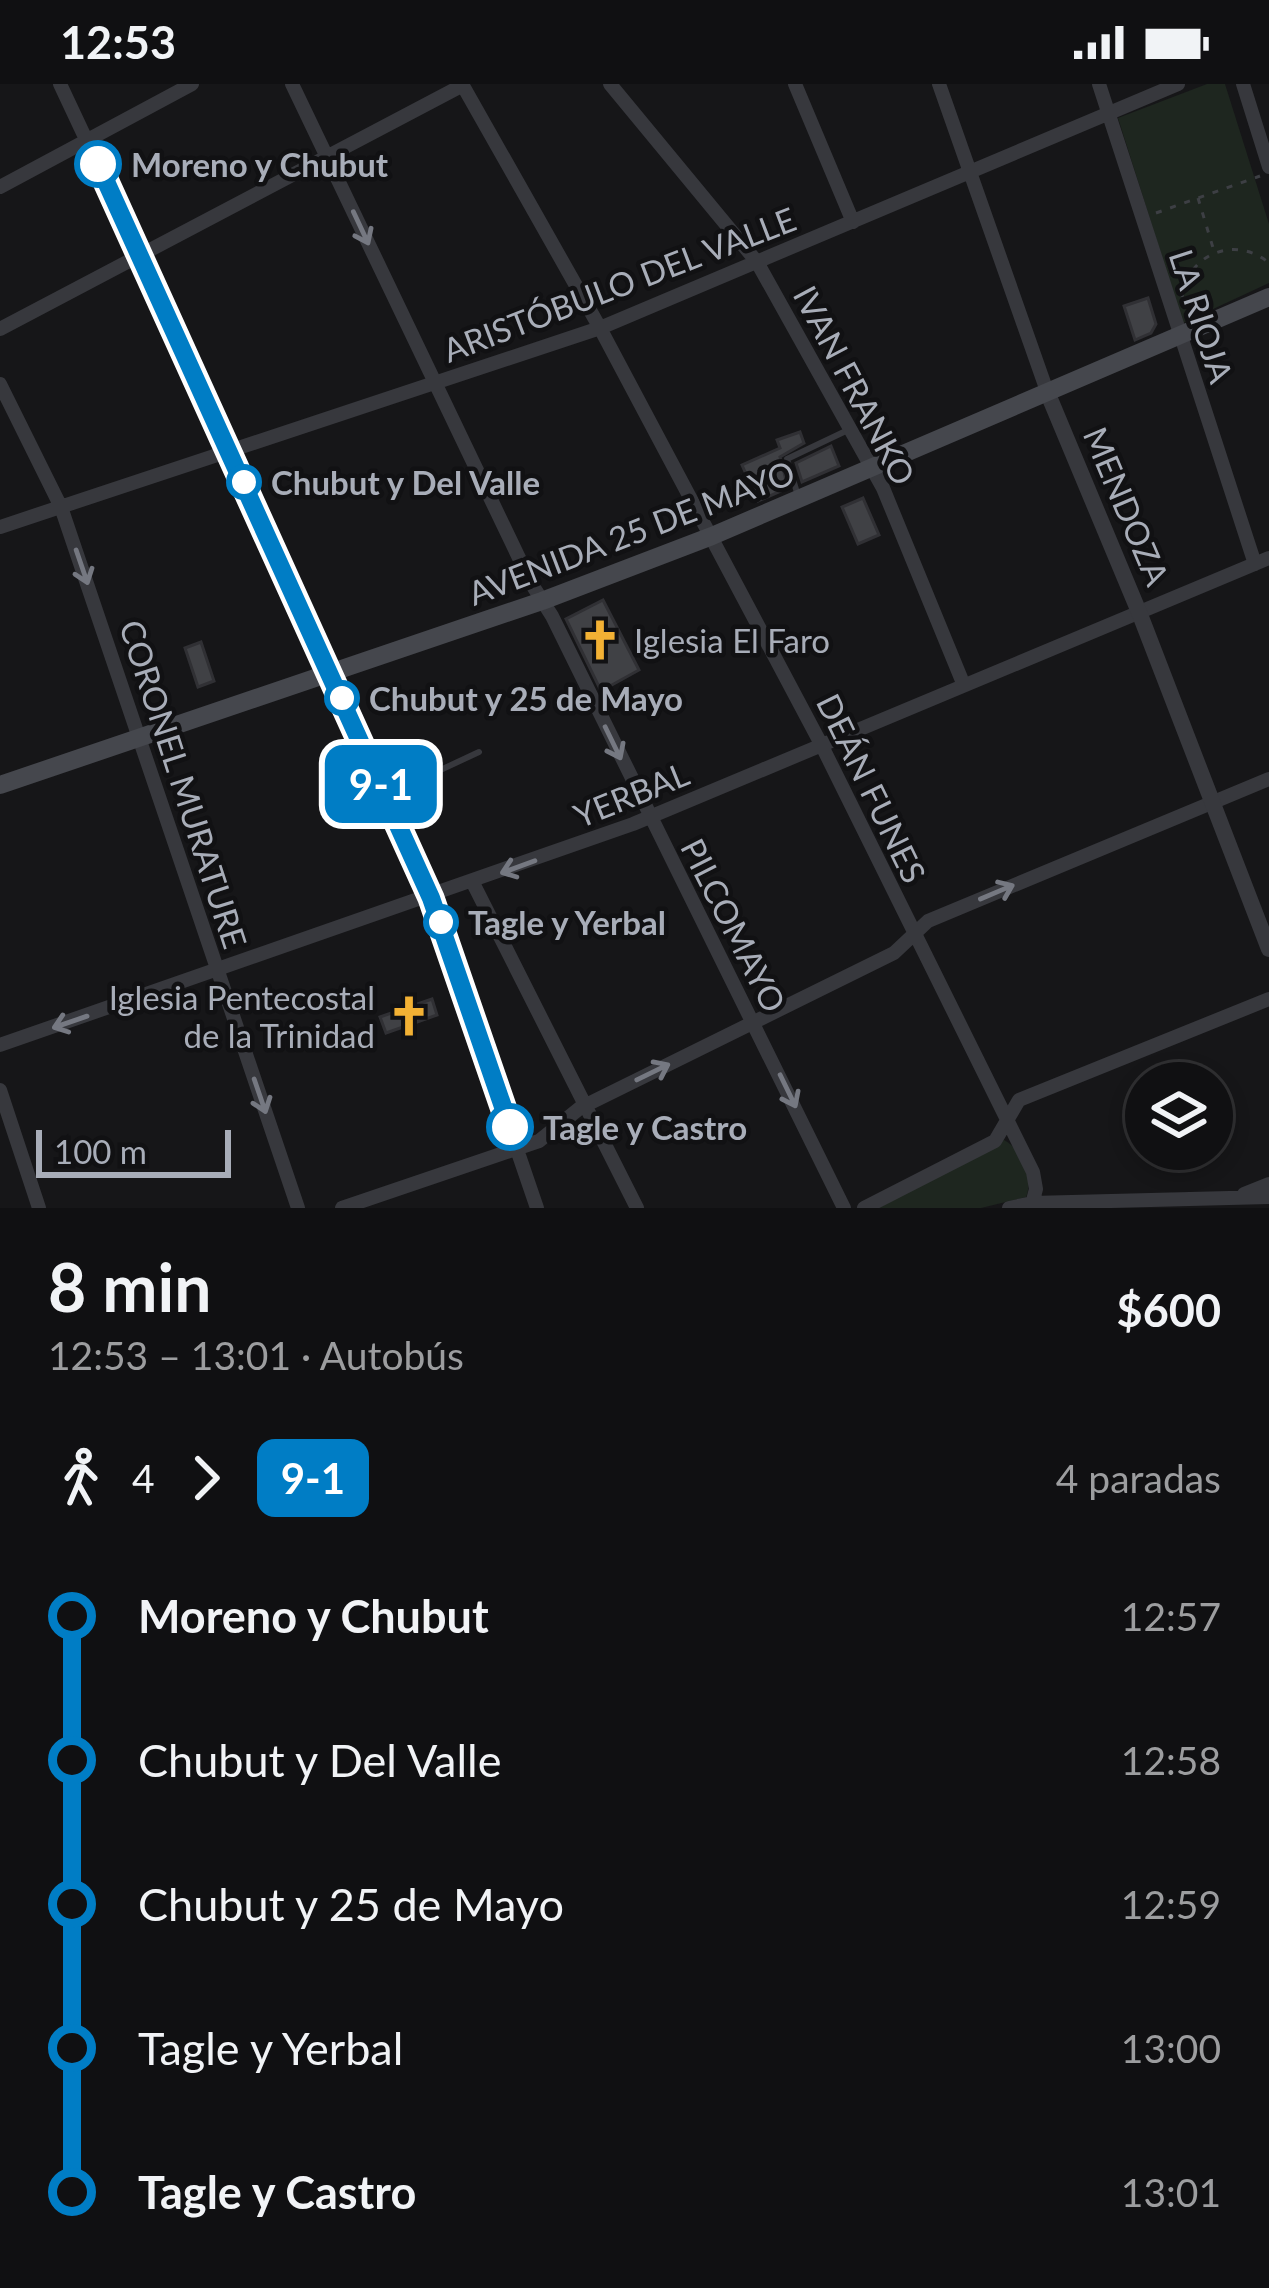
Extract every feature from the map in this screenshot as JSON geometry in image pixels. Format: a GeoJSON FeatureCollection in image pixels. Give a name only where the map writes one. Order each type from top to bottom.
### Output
{"type":"FeatureCollection","features":[{"type":"Feature","properties":{"kind":"main road","name":"AVENIDA 25 DE MAYO"},"geometry":{"type":"LineString","coordinates":[[0,785],[542,601],[712,536],[1269,297]]}},
{"type":"Feature","properties":{"kind":"street"},"geometry":{"type":"LineString","coordinates":[[60,84],[431,898],[537,1208]]}},
{"type":"Feature","properties":{"kind":"street"},"geometry":{"type":"LineString","coordinates":[[0,187],[192,84]]}},
{"type":"Feature","properties":{"kind":"street","name":"PILCOMAYO"},"geometry":{"type":"LineString","coordinates":[[292,84],[435,384],[844,1208]]}},
{"type":"Feature","properties":{"kind":"street"},"geometry":{"type":"LineString","coordinates":[[0,328],[463,84]]}},
{"type":"Feature","properties":{"kind":"street","name":"DEÁN FUNES"},"geometry":{"type":"LineString","coordinates":[[463,84],[600,328],[821,743],[1033,1172],[1031,1206]]}},
{"type":"Feature","properties":{"kind":"street","name":"IVAN FRANKO"},"geometry":{"type":"LineString","coordinates":[[610,84],[757,262],[874,470],[963,683]]}},
{"type":"Feature","properties":{"kind":"street"},"geometry":{"type":"LineString","coordinates":[[795,84],[853,222]]}},
{"type":"Feature","properties":{"kind":"street","name":"MENDOZA"},"geometry":{"type":"LineString","coordinates":[[939,84],[1048,394],[1139,612],[1269,949]]}},
{"type":"Feature","properties":{"kind":"street","name":"LA RIOJA"},"geometry":{"type":"LineString","coordinates":[[1099,84],[1180,337],[1262,561]]}},
{"type":"Feature","properties":{"kind":"street","name":"ARISTÓBULO DEL VALLE"},"geometry":{"type":"LineString","coordinates":[[0,527],[600,328],[1178,84]]}},
{"type":"Feature","properties":{"kind":"street"},"geometry":{"type":"LineString","coordinates":[[1243,84],[1269,170]]}},
{"type":"Feature","properties":{"kind":"street","name":"CORONEL MURATURE"},"geometry":{"type":"LineString","coordinates":[[0,384],[61,507],[143,738],[298,1208]]}},
{"type":"Feature","properties":{"kind":"street","name":"YERBAL"},"geometry":{"type":"LineString","coordinates":[[0,1046],[473,884],[648,817],[1262,561]]}},
{"type":"Feature","properties":{"kind":"street"},"geometry":{"type":"LineString","coordinates":[[342,1208],[552,1134],[588,1104],[894,953],[928,921],[1269,779]]}},
{"type":"Feature","properties":{"kind":"street"},"geometry":{"type":"LineString","coordinates":[[473,884],[638,1208]]}},
{"type":"Feature","properties":{"kind":"street"},"geometry":{"type":"LineString","coordinates":[[864,1208],[995,1141],[1019,1100],[1269,999]]}},
{"type":"Feature","properties":{"kind":"street"},"geometry":{"type":"LineString","coordinates":[[0,1090],[39,1208]]}},
{"type":"Feature","properties":{"kind":"street"},"geometry":{"type":"LineString","coordinates":[[1206,1208],[1269,1184]]}},
{"type":"Feature","properties":{"kind":"street"},"geometry":{"type":"LineString","coordinates":[[1009,1208],[1269,1197]]}},
{"type":"Feature","properties":{"kind":"lane"},"geometry":{"type":"LineString","coordinates":[[800,500],[787,459],[851,428]]}},
{"type":"Feature","properties":{"kind":"lane"},"geometry":{"type":"LineString","coordinates":[[386,795],[479,752]]}},
{"type":"Feature","properties":{"kind":"path"},"geometry":{"type":"LineString","coordinates":[[1143,218],[1269,170]]}},
{"type":"Feature","properties":{"kind":"path"},"geometry":{"type":"LineString","coordinates":[[1198,198],[1214,252]]}},
{"type":"Feature","properties":{"kind":"path"},"geometry":{"type":"LineString","coordinates":[[1198,238],[1209,234]]}},
{"type":"Feature","properties":{"kind":"path"},"geometry":{"type":"LineString","coordinates":[[1181,302],[1191,271],[1214,252],[1249,250],[1269,263]]}},
{"type":"Feature","properties":{"kind":"shaded area"},"geometry":{"type":"Polygon","coordinates":[[[1207,84],[1225,84],[1269,224],[1269,283],[1183,323],[1118,118],[1207,84]]]}},
{"type":"Feature","properties":{"kind":"shaded area"},"geometry":{"type":"Polygon","coordinates":[[[1004,1140],[1024,1165],[1026,1197],[981,1208],[878,1208],[1004,1140]]]}},
{"type":"Feature","properties":{"kind":"building"},"geometry":{"type":"Polygon","coordinates":[[[1148,298],[1156,324],[1151,333],[1135,340],[1124,306],[1148,298]]]}},
{"type":"Feature","properties":{"kind":"building"},"geometry":{"type":"Polygon","coordinates":[[[800,432],[804,443],[780,457],[788,488],[758,501],[742,465],[780,448],[777,440],[800,432]]]}},
{"type":"Feature","properties":{"kind":"building"},"geometry":{"type":"Polygon","coordinates":[[[831,446],[839,466],[802,482],[796,463],[831,446]]]}},
{"type":"Feature","properties":{"kind":"building"},"geometry":{"type":"Polygon","coordinates":[[[863,498],[879,535],[858,544],[842,507],[863,498]]]}},
{"type":"Feature","properties":{"kind":"building","name":"Iglesia El Faro"},"geometry":{"type":"Polygon","coordinates":[[[603,600],[639,670],[601,691],[566,619],[603,600]]]}},
{"type":"Feature","properties":{"kind":"building"},"geometry":{"type":"Polygon","coordinates":[[[201,642],[214,681],[198,687],[185,648],[201,642]]]}},
{"type":"Feature","properties":{"kind":"building","name":"Iglesia Pentecostal de la Trinidad"},"geometry":{"type":"Polygon","coordinates":[[[432,999],[437,1015],[386,1033],[380,1017],[432,999]]]}},
{"type":"Feature","properties":{"kind":"bus line","name":"9-1"},"geometry":{"type":"LineString","coordinates":[[98,164],[224,433],[441,921],[510,1127]]}},
{"type":"Feature","properties":{"kind":"place","name":"Moreno y Chubut"},"geometry":{"type":"Point","coordinates":[98,164]}},
{"type":"Feature","properties":{"kind":"place","name":"Chubut y Del Valle"},"geometry":{"type":"Point","coordinates":[244,482]}},
{"type":"Feature","properties":{"kind":"place","name":"Iglesia El Faro"},"geometry":{"type":"Point","coordinates":[600,640]}},
{"type":"Feature","properties":{"kind":"place","name":"Chubut y 25 de Mayo"},"geometry":{"type":"Point","coordinates":[342,698]}},
{"type":"Feature","properties":{"kind":"place","name":"Tagle y Yerbal"},"geometry":{"type":"Point","coordinates":[441,922]}},
{"type":"Feature","properties":{"kind":"place","name":"Iglesia Pentecostal de la Trinidad"},"geometry":{"type":"Point","coordinates":[409,1016]}},
{"type":"Feature","properties":{"kind":"place","name":"Tagle y Castro"},"geometry":{"type":"Point","coordinates":[510,1127]}}]}
